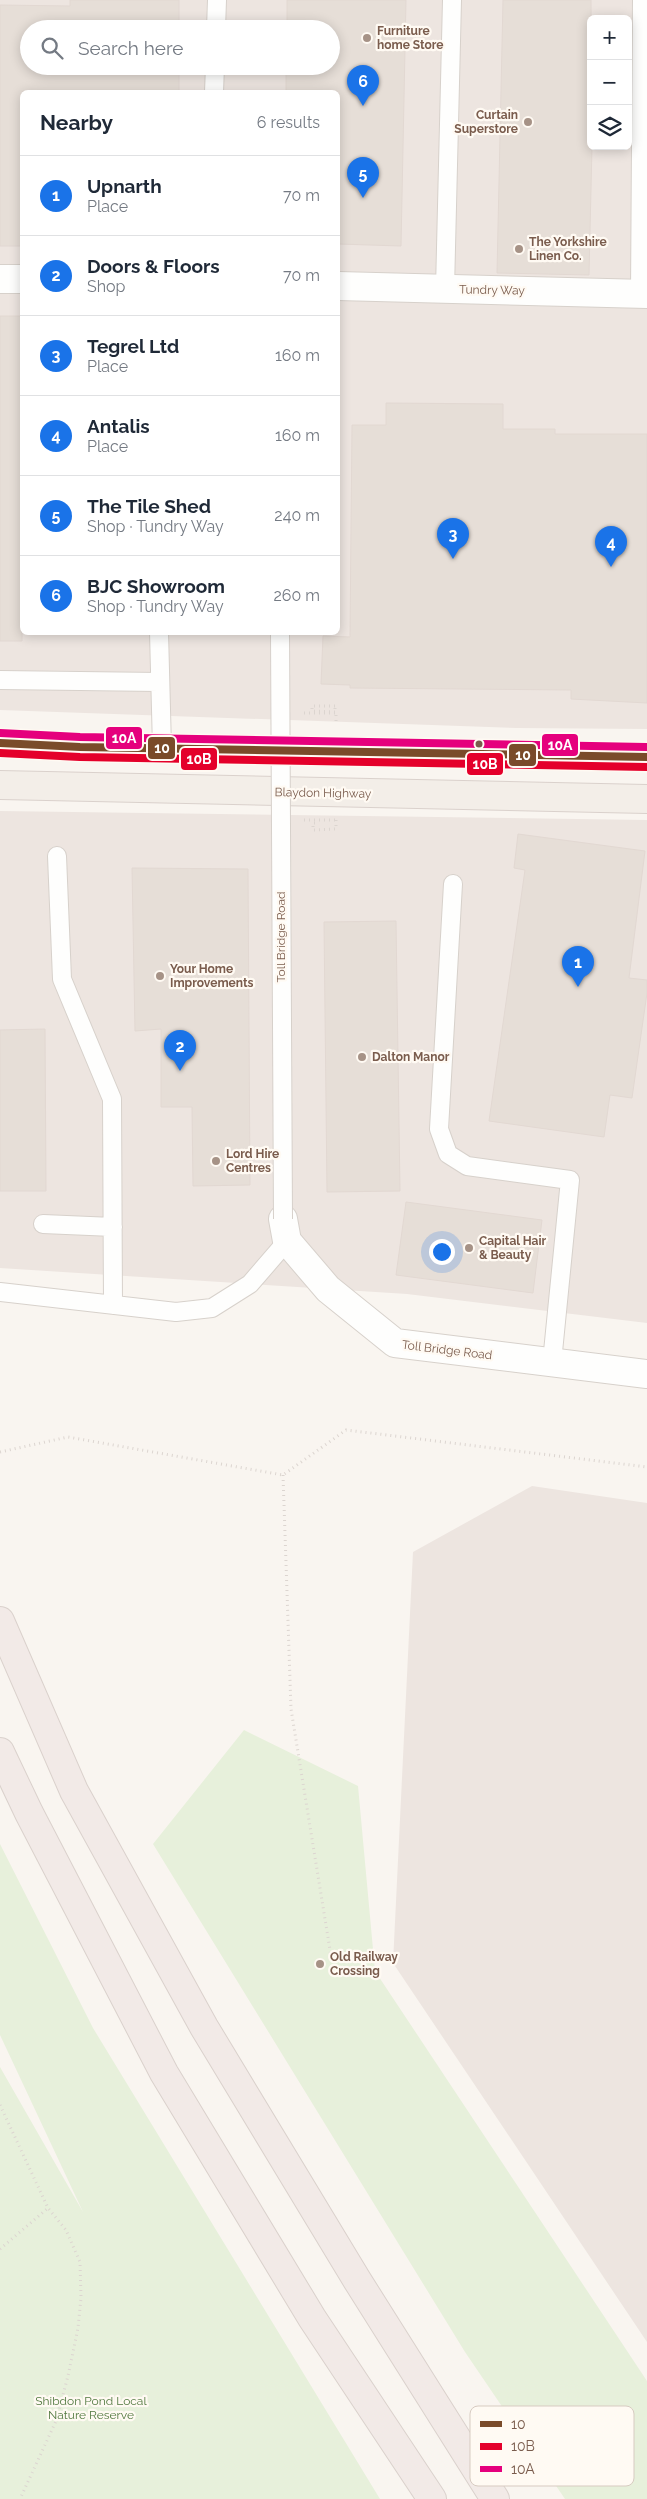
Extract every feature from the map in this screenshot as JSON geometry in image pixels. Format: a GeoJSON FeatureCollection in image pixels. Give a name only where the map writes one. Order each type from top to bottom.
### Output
{"type":"FeatureCollection","features":[{"type":"Feature","properties":{"kind":"highway"},"geometry":{"type":"LineString","coordinates":[[1,1623],[74,1791],[204,2028],[357,2280],[470,2458]]}},
{"type":"Feature","properties":{"kind":"highway"},"geometry":{"type":"LineString","coordinates":[[0,1752],[29,1813],[164,2073],[312,2318],[432,2499]]}},
{"type":"Feature","properties":{"kind":"highway"},"geometry":{"type":"LineString","coordinates":[[488,2486],[496,2499]]}},
{"type":"Feature","properties":{"kind":"main road"},"geometry":{"type":"LineString","coordinates":[[0,743],[80,748],[647,757]]}},
{"type":"Feature","properties":{"kind":"main road","name":"Blaydon Highway"},"geometry":{"type":"LineString","coordinates":[[6,786],[647,799]]}},
{"type":"Feature","properties":{"kind":"street"},"geometry":{"type":"LineString","coordinates":[[0,278],[20,279]]}},
{"type":"Feature","properties":{"kind":"street","name":"Tundry Way"},"geometry":{"type":"LineString","coordinates":[[340,286],[643,294]]}},
{"type":"Feature","properties":{"kind":"street","name":"Toll Bridge Road"},"geometry":{"type":"LineString","coordinates":[[285,1230],[328,1290],[395,1343],[647,1374]]}},
{"type":"Feature","properties":{"kind":"lane"},"geometry":{"type":"LineString","coordinates":[[216,20],[217,0]]}},
{"type":"Feature","properties":{"kind":"lane"},"geometry":{"type":"LineString","coordinates":[[445,289],[452,0]]}},
{"type":"Feature","properties":{"kind":"lane"},"geometry":{"type":"LineString","coordinates":[[642,0],[643,294]]}},
{"type":"Feature","properties":{"kind":"lane"},"geometry":{"type":"LineString","coordinates":[[214,90],[215,75]]}},
{"type":"Feature","properties":{"kind":"lane"},"geometry":{"type":"LineString","coordinates":[[159,635],[162,748]]}},
{"type":"Feature","properties":{"kind":"lane","name":"Toll Bridge Road"},"geometry":{"type":"LineString","coordinates":[[280,635],[285,1230]]}},
{"type":"Feature","properties":{"kind":"lane"},"geometry":{"type":"LineString","coordinates":[[0,680],[159,682]]}},
{"type":"Feature","properties":{"kind":"lane"},"geometry":{"type":"LineString","coordinates":[[57,856],[62,979],[112,1099],[113,1305]]}},
{"type":"Feature","properties":{"kind":"lane"},"geometry":{"type":"LineString","coordinates":[[453,884],[439,1129],[448,1154],[468,1166],[570,1180],[552,1362]]}},
{"type":"Feature","properties":{"kind":"lane"},"geometry":{"type":"LineString","coordinates":[[44,1224],[113,1227]]}},
{"type":"Feature","properties":{"kind":"lane"},"geometry":{"type":"LineString","coordinates":[[0,1292],[176,1312],[212,1308],[250,1284],[285,1230]]}},
{"type":"Feature","properties":{"kind":"path"},"geometry":{"type":"LineString","coordinates":[[300,713],[335,713],[335,706],[312,706],[312,711],[336,712]]}},
{"type":"Feature","properties":{"kind":"path"},"geometry":{"type":"LineString","coordinates":[[303,820],[334,821]]}},
{"type":"Feature","properties":{"kind":"path"},"geometry":{"type":"LineString","coordinates":[[334,821],[336,829],[313,830],[313,823],[334,821]]}},
{"type":"Feature","properties":{"kind":"path"},"geometry":{"type":"LineString","coordinates":[[0,1452],[68,1437],[283,1475],[346,1430],[647,1467]]}},
{"type":"Feature","properties":{"kind":"path"},"geometry":{"type":"LineString","coordinates":[[283,1475],[291,1709],[331,1956]]}},
{"type":"Feature","properties":{"kind":"path"},"geometry":{"type":"LineString","coordinates":[[0,2105],[48,2208],[66,2230],[80,2262],[81,2298],[74,2347],[56,2421],[20,2499]]}},
{"type":"Feature","properties":{"kind":"path"},"geometry":{"type":"LineString","coordinates":[[0,2249],[48,2208]]}},
{"type":"Feature","properties":{"kind":"shaded area"},"geometry":{"type":"Polygon","coordinates":[[[0,0],[647,0],[647,729],[516,728],[0,710],[0,0]]]}},
{"type":"Feature","properties":{"kind":"shaded area"},"geometry":{"type":"Polygon","coordinates":[[[0,811],[647,820],[647,1323],[407,1294],[0,1268],[0,811]]]}},
{"type":"Feature","properties":{"kind":"shaded area"},"geometry":{"type":"Polygon","coordinates":[[[532,1486],[647,1503],[647,2342],[393,1963],[413,1552],[532,1486]]]}},
{"type":"Feature","properties":{"kind":"green space"},"geometry":{"type":"Polygon","coordinates":[[[244,1730],[358,1786],[375,1971],[647,2381],[647,2499],[565,2499],[556,2486],[634,2486],[634,2406],[502,2406],[465,2352],[153,1844],[244,1730]]]}},
{"type":"Feature","properties":{"kind":"green space","name":"Shibdon Pond Local Nature Reserve"},"geometry":{"type":"Polygon","coordinates":[[[0,1844],[93,2028],[380,2499],[0,2499],[0,2067],[83,2212],[0,2035],[0,1844]]]}},
{"type":"Feature","properties":{"kind":"building"},"geometry":{"type":"Polygon","coordinates":[[[70,0],[179,0],[179,20],[20,20],[20,75],[179,75],[179,90],[20,90],[20,246],[0,246],[0,5],[70,6],[70,0]]]}},
{"type":"Feature","properties":{"kind":"building"},"geometry":{"type":"Polygon","coordinates":[[[287,0],[406,0],[401,246],[340,244],[340,90],[286,90],[286,75],[340,75],[340,20],[287,20],[287,0]]]}},
{"type":"Feature","properties":{"kind":"building"},"geometry":{"type":"Polygon","coordinates":[[[503,0],[591,0],[591,15],[587,15],[587,150],[592,150],[589,275],[497,273],[503,0]]]}},
{"type":"Feature","properties":{"kind":"building"},"geometry":{"type":"Polygon","coordinates":[[[0,316],[20,316],[20,635],[22,635],[22,641],[0,641],[0,316]]]}},
{"type":"Feature","properties":{"kind":"building"},"geometry":{"type":"Polygon","coordinates":[[[386,403],[503,404],[503,429],[555,429],[555,434],[647,434],[647,703],[571,699],[571,690],[350,688],[350,685],[321,684],[323,636],[350,637],[352,425],[386,425],[386,403]]]}},
{"type":"Feature","properties":{"kind":"building"},"geometry":{"type":"Polygon","coordinates":[[[518,834],[645,851],[629,978],[647,980],[647,993],[632,1098],[610,1095],[604,1137],[489,1121],[525,870],[514,868],[518,834]]]}},
{"type":"Feature","properties":{"kind":"building"},"geometry":{"type":"Polygon","coordinates":[[[132,868],[248,869],[250,1185],[193,1186],[192,1107],[161,1107],[161,1029],[135,1031],[132,868]]]}},
{"type":"Feature","properties":{"kind":"building","name":"Dalton Manor"},"geometry":{"type":"Polygon","coordinates":[[[396,921],[400,1191],[327,1192],[324,922],[396,921]]]}},
{"type":"Feature","properties":{"kind":"building"},"geometry":{"type":"Polygon","coordinates":[[[45,1029],[46,1191],[0,1191],[0,1030],[45,1029]]]}},
{"type":"Feature","properties":{"kind":"building","name":"Capital Hair & Beauty"},"geometry":{"type":"Polygon","coordinates":[[[406,1202],[542,1220],[533,1293],[396,1275],[406,1202]]]}},
{"type":"Feature","properties":{"kind":"transit line","name":"10A"},"geometry":{"type":"LineString","coordinates":[[0,733],[80,737],[647,747]]}},
{"type":"Feature","properties":{"kind":"transit line","name":"10"},"geometry":{"type":"LineString","coordinates":[[0,743],[80,747],[647,757]]}},
{"type":"Feature","properties":{"kind":"transit line","name":"10B"},"geometry":{"type":"LineString","coordinates":[[0,753],[80,757],[647,767]]}},
{"type":"Feature","properties":{"kind":"place","name":"Furniture home Store"},"geometry":{"type":"Point","coordinates":[367,38]}},
{"type":"Feature","properties":{"kind":"place","name":"BJC Showroom"},"geometry":{"type":"Point","coordinates":[363,106]}},
{"type":"Feature","properties":{"kind":"place","name":"Curtain Superstore"},"geometry":{"type":"Point","coordinates":[528,122]}},
{"type":"Feature","properties":{"kind":"place","name":"The Tile Shed"},"geometry":{"type":"Point","coordinates":[363,198]}},
{"type":"Feature","properties":{"kind":"place","name":"The Yorkshire Linen Co."},"geometry":{"type":"Point","coordinates":[519,249]}},
{"type":"Feature","properties":{"kind":"place","name":"Tegrel Ltd"},"geometry":{"type":"Point","coordinates":[453,559]}},
{"type":"Feature","properties":{"kind":"place","name":"Antalis"},"geometry":{"type":"Point","coordinates":[611,567]}},
{"type":"Feature","properties":{"kind":"place","name":"Your Home Improvements"},"geometry":{"type":"Point","coordinates":[160,976]}},
{"type":"Feature","properties":{"kind":"place","name":"Upnarth"},"geometry":{"type":"Point","coordinates":[578,987]}},
{"type":"Feature","properties":{"kind":"place","name":"Dalton Manor"},"geometry":{"type":"Point","coordinates":[362,1057]}},
{"type":"Feature","properties":{"kind":"place","name":"Doors & Floors"},"geometry":{"type":"Point","coordinates":[180,1071]}},
{"type":"Feature","properties":{"kind":"place","name":"Lord Hire Centres"},"geometry":{"type":"Point","coordinates":[216,1161]}},
{"type":"Feature","properties":{"kind":"place","name":"Capital Hair & Beauty"},"geometry":{"type":"Point","coordinates":[469,1248]}},
{"type":"Feature","properties":{"kind":"place","name":"Old Railway Crossing"},"geometry":{"type":"Point","coordinates":[320,1964]}}]}
